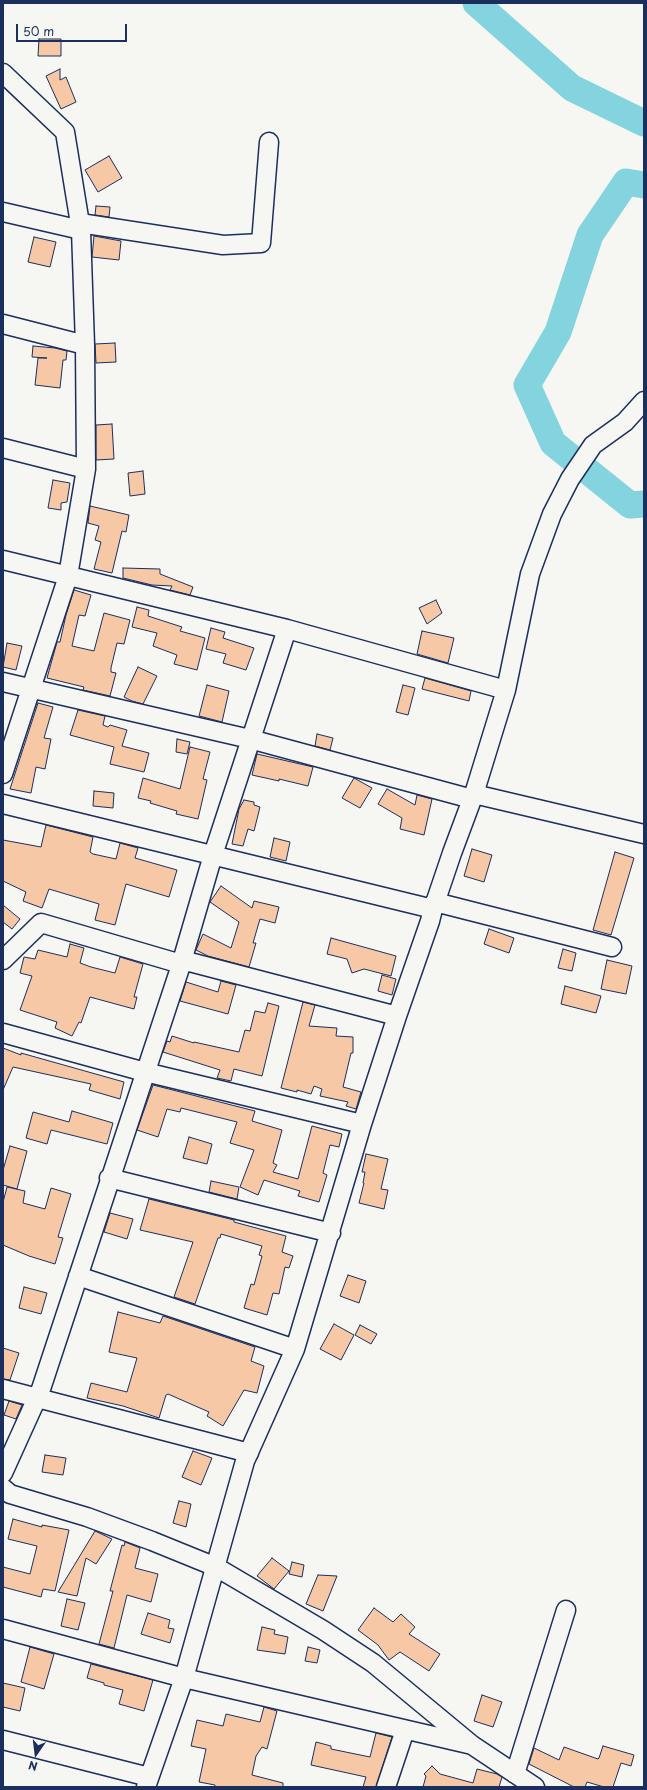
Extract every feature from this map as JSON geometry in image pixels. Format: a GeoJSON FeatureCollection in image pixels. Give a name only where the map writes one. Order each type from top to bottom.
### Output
{"type":"FeatureCollection","features":[{"type":"Feature","properties":{"kind":"street"},"geometry":{"type":"LineString","coordinates":[[3,73],[65,132],[80,227],[85,345],[86,469],[68,576],[3,774]]}},
{"type":"Feature","properties":{"kind":"street"},"geometry":{"type":"LineString","coordinates":[[3,212],[80,227],[223,245],[261,244],[269,142]]}},
{"type":"Feature","properties":{"kind":"street"},"geometry":{"type":"LineString","coordinates":[[3,324],[85,345]]}},
{"type":"Feature","properties":{"kind":"street"},"geometry":{"type":"LineString","coordinates":[[3,1740],[148,1782],[184,1678],[245,1461],[295,1349],[331,1233],[362,1124],[434,906],[473,796],[506,690],[530,574],[552,514],[570,479],[594,445],[625,422],[644,401]]}},
{"type":"Feature","properties":{"kind":"street"},"geometry":{"type":"LineString","coordinates":[[3,448],[86,469]]}},
{"type":"Feature","properties":{"kind":"street"},"geometry":{"type":"LineString","coordinates":[[3,560],[287,629],[506,690]]}},
{"type":"Feature","properties":{"kind":"street"},"geometry":{"type":"LineString","coordinates":[[3,1473],[41,1389],[181,962],[213,856],[287,629]]}},
{"type":"Feature","properties":{"kind":"street"},"geometry":{"type":"LineString","coordinates":[[3,682],[31,690],[250,740],[473,796],[644,834]]}},
{"type":"Feature","properties":{"kind":"street"},"geometry":{"type":"LineString","coordinates":[[3,804],[213,856],[612,947]]}},
{"type":"Feature","properties":{"kind":"street"},"geometry":{"type":"LineString","coordinates":[[3,960],[41,923],[181,962],[397,1016]]}},
{"type":"Feature","properties":{"kind":"street"},"geometry":{"type":"LineString","coordinates":[[3,1033],[145,1072],[362,1124]]}},
{"type":"Feature","properties":{"kind":"street"},"geometry":{"type":"LineString","coordinates":[[109,1178],[331,1233]]}},
{"type":"Feature","properties":{"kind":"street"},"geometry":{"type":"LineString","coordinates":[[78,1276],[295,1349]]}},
{"type":"Feature","properties":{"kind":"street"},"geometry":{"type":"LineString","coordinates":[[3,1389],[249,1453]]}},
{"type":"Feature","properties":{"kind":"street"},"geometry":{"type":"LineString","coordinates":[[5,1497],[87,1517],[216,1567],[322,1630],[373,1663],[472,1745],[536,1787]]}},
{"type":"Feature","properties":{"kind":"street"},"geometry":{"type":"LineString","coordinates":[[515,1774],[566,1610]]}},
{"type":"Feature","properties":{"kind":"street"},"geometry":{"type":"LineString","coordinates":[[3,1629],[184,1678],[472,1745]]}},
{"type":"Feature","properties":{"kind":"street"},"geometry":{"type":"LineString","coordinates":[[386,1787],[405,1730]]}},
{"type":"Feature","properties":{"kind":"building"},"geometry":{"type":"Polygon","coordinates":[[[39,39],[61,39],[61,56],[38,56],[39,39]]]}},
{"type":"Feature","properties":{"kind":"building"},"geometry":{"type":"Polygon","coordinates":[[[60,69],[60,80],[66,77],[76,102],[61,109],[46,76],[60,69]]]}},
{"type":"Feature","properties":{"kind":"building"},"geometry":{"type":"Polygon","coordinates":[[[109,156],[122,178],[98,192],[85,170],[109,156]]]}},
{"type":"Feature","properties":{"kind":"building"},"geometry":{"type":"Polygon","coordinates":[[[96,206],[110,207],[109,217],[95,215],[96,206]]]}},
{"type":"Feature","properties":{"kind":"building"},"geometry":{"type":"Polygon","coordinates":[[[94,236],[121,241],[119,260],[92,257],[94,236]]]}},
{"type":"Feature","properties":{"kind":"building"},"geometry":{"type":"Polygon","coordinates":[[[34,237],[56,242],[50,267],[28,262],[34,237]]]}},
{"type":"Feature","properties":{"kind":"building"},"geometry":{"type":"Polygon","coordinates":[[[115,343],[116,362],[96,363],[95,344],[115,343]]]}},
{"type":"Feature","properties":{"kind":"building"},"geometry":{"type":"Polygon","coordinates":[[[33,346],[55,348],[67,351],[66,360],[63,360],[60,388],[35,385],[38,358],[47,358],[32,357],[33,346]]]}},
{"type":"Feature","properties":{"kind":"building"},"geometry":{"type":"Polygon","coordinates":[[[112,424],[114,459],[96,460],[96,425],[112,424]]]}},
{"type":"Feature","properties":{"kind":"building"},"geometry":{"type":"Polygon","coordinates":[[[143,471],[145,494],[130,496],[128,473],[143,471]]]}},
{"type":"Feature","properties":{"kind":"building"},"geometry":{"type":"Polygon","coordinates":[[[53,480],[70,483],[67,502],[61,503],[61,510],[48,508],[53,480]]]}},
{"type":"Feature","properties":{"kind":"building"},"geometry":{"type":"Polygon","coordinates":[[[90,506],[129,515],[126,532],[122,531],[112,573],[94,569],[101,542],[95,540],[99,526],[88,523],[90,506]]]}},
{"type":"Feature","properties":{"kind":"building"},"geometry":{"type":"Polygon","coordinates":[[[123,568],[160,569],[160,574],[193,587],[190,595],[170,590],[172,586],[152,585],[123,578],[123,568]]]}},
{"type":"Feature","properties":{"kind":"building"},"geometry":{"type":"Polygon","coordinates":[[[74,590],[91,595],[85,616],[79,615],[72,646],[94,651],[104,613],[130,620],[124,644],[117,643],[111,668],[111,672],[116,673],[110,696],[83,690],[84,687],[47,678],[57,642],[60,642],[66,615],[74,590]]]}},
{"type":"Feature","properties":{"kind":"building"},"geometry":{"type":"Polygon","coordinates":[[[436,600],[442,613],[427,624],[419,608],[436,600]]]}},
{"type":"Feature","properties":{"kind":"building"},"geometry":{"type":"Polygon","coordinates":[[[137,607],[149,610],[148,616],[182,627],[180,631],[205,638],[197,670],[174,664],[177,655],[153,646],[157,633],[132,627],[137,607]]]}},
{"type":"Feature","properties":{"kind":"building"},"geometry":{"type":"Polygon","coordinates":[[[211,628],[225,632],[223,638],[254,648],[246,670],[223,663],[226,654],[206,649],[211,628]]]}},
{"type":"Feature","properties":{"kind":"building"},"geometry":{"type":"Polygon","coordinates":[[[422,631],[454,638],[448,663],[417,654],[422,631]]]}},
{"type":"Feature","properties":{"kind":"building"},"geometry":{"type":"Polygon","coordinates":[[[7,643],[22,646],[16,670],[3,667],[7,643]]]}},
{"type":"Feature","properties":{"kind":"building"},"geometry":{"type":"Polygon","coordinates":[[[138,667],[157,676],[143,704],[124,697],[138,667]]]}},
{"type":"Feature","properties":{"kind":"building"},"geometry":{"type":"Polygon","coordinates":[[[425,678],[471,691],[469,701],[422,689],[425,678]]]}},
{"type":"Feature","properties":{"kind":"building"},"geometry":{"type":"Polygon","coordinates":[[[207,685],[229,691],[222,722],[199,716],[207,685]]]}},
{"type":"Feature","properties":{"kind":"building"},"geometry":{"type":"Polygon","coordinates":[[[403,685],[415,688],[408,715],[396,712],[403,685]]]}},
{"type":"Feature","properties":{"kind":"building"},"geometry":{"type":"Polygon","coordinates":[[[38,703],[53,707],[44,738],[51,739],[45,769],[36,767],[31,793],[10,789],[38,703]]]}},
{"type":"Feature","properties":{"kind":"building"},"geometry":{"type":"Polygon","coordinates":[[[78,710],[105,716],[103,725],[108,727],[110,725],[127,730],[122,746],[149,753],[144,772],[110,764],[114,747],[70,735],[78,710]]]}},
{"type":"Feature","properties":{"kind":"building"},"geometry":{"type":"Polygon","coordinates":[[[317,734],[333,738],[330,750],[315,746],[317,734]]]}},
{"type":"Feature","properties":{"kind":"building"},"geometry":{"type":"Polygon","coordinates":[[[177,739],[190,742],[187,754],[176,752],[177,739]]]}},
{"type":"Feature","properties":{"kind":"building"},"geometry":{"type":"Polygon","coordinates":[[[190,747],[210,752],[203,779],[207,780],[198,819],[176,814],[177,811],[150,803],[151,801],[138,798],[143,778],[180,789],[190,747]]]}},
{"type":"Feature","properties":{"kind":"building"},"geometry":{"type":"Polygon","coordinates":[[[257,754],[313,767],[308,786],[279,779],[279,781],[252,775],[257,754]]]}},
{"type":"Feature","properties":{"kind":"building"},"geometry":{"type":"Polygon","coordinates":[[[354,778],[372,788],[360,808],[342,798],[354,778]]]}},
{"type":"Feature","properties":{"kind":"building"},"geometry":{"type":"Polygon","coordinates":[[[387,789],[415,805],[417,795],[432,799],[424,835],[400,829],[402,818],[378,804],[387,789]]]}},
{"type":"Feature","properties":{"kind":"building"},"geometry":{"type":"Polygon","coordinates":[[[94,791],[114,793],[113,808],[93,806],[94,791]]]}},
{"type":"Feature","properties":{"kind":"building"},"geometry":{"type":"Polygon","coordinates":[[[244,800],[254,802],[254,805],[260,807],[254,831],[248,829],[243,846],[232,844],[239,809],[244,800]]]}},
{"type":"Feature","properties":{"kind":"building"},"geometry":{"type":"Polygon","coordinates":[[[46,825],[93,837],[90,852],[93,854],[116,859],[120,843],[138,848],[135,858],[177,870],[169,897],[126,884],[115,925],[95,920],[99,904],[49,889],[42,908],[23,901],[26,892],[3,881],[3,840],[41,847],[46,825]]]}},
{"type":"Feature","properties":{"kind":"building"},"geometry":{"type":"Polygon","coordinates":[[[274,838],[290,842],[286,861],[270,857],[274,838]]]}},
{"type":"Feature","properties":{"kind":"building"},"geometry":{"type":"Polygon","coordinates":[[[472,849],[492,855],[484,882],[464,876],[472,849]]]}},
{"type":"Feature","properties":{"kind":"building"},"geometry":{"type":"Polygon","coordinates":[[[615,852],[634,858],[611,935],[593,930],[615,852]]]}},
{"type":"Feature","properties":{"kind":"building"},"geometry":{"type":"Polygon","coordinates":[[[221,886],[252,908],[254,901],[279,907],[275,923],[260,919],[253,943],[256,943],[249,967],[208,956],[196,950],[203,934],[231,948],[239,922],[210,902],[221,886]]]}},
{"type":"Feature","properties":{"kind":"building"},"geometry":{"type":"Polygon","coordinates":[[[3,905],[20,919],[12,929],[3,922],[3,905]]]}},
{"type":"Feature","properties":{"kind":"building"},"geometry":{"type":"Polygon","coordinates":[[[489,929],[514,938],[509,953],[484,944],[489,929]]]}},
{"type":"Feature","properties":{"kind":"building"},"geometry":{"type":"Polygon","coordinates":[[[331,938],[396,956],[391,976],[364,969],[352,973],[347,959],[327,954],[331,938]]]}},
{"type":"Feature","properties":{"kind":"building"},"geometry":{"type":"Polygon","coordinates":[[[70,944],[84,948],[80,963],[91,967],[115,973],[120,957],[143,964],[134,997],[137,997],[134,1009],[90,997],[81,1023],[79,1022],[72,1036],[55,1028],[57,1022],[20,1010],[32,976],[20,973],[24,957],[35,959],[38,950],[67,957],[70,944]]]}},
{"type":"Feature","properties":{"kind":"building"},"geometry":{"type":"Polygon","coordinates":[[[563,949],[576,953],[572,971],[558,968],[563,949]]]}},
{"type":"Feature","properties":{"kind":"building"},"geometry":{"type":"Polygon","coordinates":[[[607,960],[632,966],[626,994],[601,989],[607,960]]]}},
{"type":"Feature","properties":{"kind":"building"},"geometry":{"type":"Polygon","coordinates":[[[382,975],[396,979],[392,995],[378,991],[382,975]]]}},
{"type":"Feature","properties":{"kind":"building"},"geometry":{"type":"Polygon","coordinates":[[[221,981],[236,985],[228,1014],[180,1001],[186,982],[218,992],[221,981]]]}},
{"type":"Feature","properties":{"kind":"building"},"geometry":{"type":"Polygon","coordinates":[[[565,986],[601,996],[596,1013],[561,1004],[565,986]]]}},
{"type":"Feature","properties":{"kind":"building"},"geometry":{"type":"Polygon","coordinates":[[[303,1002],[315,1005],[309,1026],[337,1028],[336,1036],[353,1037],[353,1053],[351,1053],[343,1087],[361,1092],[356,1109],[346,1106],[348,1102],[320,1096],[322,1089],[314,1086],[311,1094],[281,1088],[303,1002]]]}},
{"type":"Feature","properties":{"kind":"building"},"geometry":{"type":"Polygon","coordinates":[[[268,1003],[279,1006],[262,1076],[234,1069],[231,1081],[217,1078],[220,1070],[163,1052],[167,1041],[170,1042],[172,1036],[194,1043],[239,1052],[245,1030],[250,1031],[255,1011],[265,1013],[268,1003]]]}},
{"type":"Feature","properties":{"kind":"building"},"geometry":{"type":"Polygon","coordinates":[[[3,1048],[21,1055],[21,1053],[124,1082],[120,1099],[89,1090],[91,1084],[13,1067],[3,1090],[3,1048]]]}},
{"type":"Feature","properties":{"kind":"building"},"geometry":{"type":"Polygon","coordinates":[[[153,1085],[255,1111],[252,1121],[282,1130],[273,1163],[277,1165],[273,1172],[298,1179],[312,1126],[342,1134],[339,1147],[330,1145],[323,1173],[327,1175],[319,1202],[298,1196],[300,1191],[264,1180],[258,1195],[240,1187],[254,1150],[230,1143],[237,1122],[181,1108],[180,1112],[167,1109],[158,1137],[137,1130],[153,1085]]]}},
{"type":"Feature","properties":{"kind":"building"},"geometry":{"type":"Polygon","coordinates":[[[72,1111],[113,1123],[107,1144],[51,1130],[47,1144],[26,1138],[33,1112],[69,1122],[72,1111]]]}},
{"type":"Feature","properties":{"kind":"building"},"geometry":{"type":"Polygon","coordinates":[[[189,1137],[212,1144],[207,1164],[183,1158],[189,1137]]]}},
{"type":"Feature","properties":{"kind":"building"},"geometry":{"type":"Polygon","coordinates":[[[10,1146],[27,1151],[17,1189],[3,1185],[3,1170],[10,1146]]]}},
{"type":"Feature","properties":{"kind":"building"},"geometry":{"type":"Polygon","coordinates":[[[366,1154],[388,1159],[381,1189],[388,1190],[384,1209],[359,1203],[364,1183],[365,1172],[362,1172],[366,1154]]]}},
{"type":"Feature","properties":{"kind":"building"},"geometry":{"type":"Polygon","coordinates":[[[211,1181],[239,1187],[237,1199],[209,1192],[211,1181]]]}},
{"type":"Feature","properties":{"kind":"building"},"geometry":{"type":"Polygon","coordinates":[[[7,1187],[25,1191],[23,1203],[45,1209],[51,1188],[71,1194],[58,1237],[63,1238],[55,1264],[29,1256],[3,1245],[3,1202],[7,1187]]]}},
{"type":"Feature","properties":{"kind":"building"},"geometry":{"type":"Polygon","coordinates":[[[149,1199],[234,1220],[234,1222],[286,1236],[282,1252],[293,1256],[289,1268],[285,1267],[279,1294],[273,1293],[267,1315],[244,1308],[251,1284],[254,1285],[262,1256],[259,1255],[262,1246],[221,1234],[220,1238],[218,1238],[195,1304],[174,1297],[193,1242],[140,1230],[149,1199]]]}},
{"type":"Feature","properties":{"kind":"building"},"geometry":{"type":"Polygon","coordinates":[[[110,1213],[133,1219],[127,1239],[104,1232],[110,1213]]]}},
{"type":"Feature","properties":{"kind":"building"},"geometry":{"type":"Polygon","coordinates":[[[348,1275],[366,1281],[359,1303],[340,1296],[348,1275]]]}},
{"type":"Feature","properties":{"kind":"building"},"geometry":{"type":"Polygon","coordinates":[[[24,1287],[47,1293],[41,1314],[19,1308],[24,1287]]]}},
{"type":"Feature","properties":{"kind":"building"},"geometry":{"type":"Polygon","coordinates":[[[118,1312],[160,1323],[163,1316],[255,1347],[251,1361],[264,1366],[257,1393],[244,1390],[223,1426],[207,1416],[209,1412],[168,1394],[166,1395],[159,1418],[123,1406],[87,1398],[91,1383],[127,1392],[137,1358],[109,1352],[118,1312]]]}},
{"type":"Feature","properties":{"kind":"building"},"geometry":{"type":"Polygon","coordinates":[[[334,1324],[354,1335],[341,1360],[320,1349],[334,1324]]]}},
{"type":"Feature","properties":{"kind":"building"},"geometry":{"type":"Polygon","coordinates":[[[360,1325],[377,1334],[371,1344],[355,1335],[360,1325]]]}},
{"type":"Feature","properties":{"kind":"building"},"geometry":{"type":"Polygon","coordinates":[[[3,1348],[19,1353],[10,1380],[3,1379],[3,1348]]]}},
{"type":"Feature","properties":{"kind":"building"},"geometry":{"type":"Polygon","coordinates":[[[9,1401],[22,1405],[16,1419],[4,1415],[9,1401]]]}},
{"type":"Feature","properties":{"kind":"building"},"geometry":{"type":"Polygon","coordinates":[[[193,1451],[212,1458],[201,1485],[182,1477],[193,1451]]]}},
{"type":"Feature","properties":{"kind":"building"},"geometry":{"type":"Polygon","coordinates":[[[45,1455],[66,1458],[63,1475],[42,1472],[45,1455]]]}},
{"type":"Feature","properties":{"kind":"building"},"geometry":{"type":"Polygon","coordinates":[[[179,1501],[191,1504],[186,1527],[173,1523],[179,1501]]]}},
{"type":"Feature","properties":{"kind":"building"},"geometry":{"type":"Polygon","coordinates":[[[13,1519],[42,1527],[42,1525],[69,1530],[55,1591],[43,1589],[41,1597],[3,1587],[3,1567],[30,1574],[37,1546],[8,1539],[13,1519]]]}},
{"type":"Feature","properties":{"kind":"building"},"geometry":{"type":"Polygon","coordinates":[[[95,1531],[112,1539],[96,1564],[86,1558],[77,1596],[58,1592],[95,1531]]]}},
{"type":"Feature","properties":{"kind":"building"},"geometry":{"type":"Polygon","coordinates":[[[125,1542],[140,1548],[135,1568],[158,1574],[151,1602],[127,1595],[114,1648],[99,1644],[113,1591],[110,1591],[122,1545],[124,1546],[125,1542]]]}},
{"type":"Feature","properties":{"kind":"building"},"geometry":{"type":"Polygon","coordinates":[[[272,1558],[289,1571],[274,1589],[257,1576],[272,1558]]]}},
{"type":"Feature","properties":{"kind":"building"},"geometry":{"type":"Polygon","coordinates":[[[292,1562],[304,1565],[302,1577],[289,1574],[292,1562]]]}},
{"type":"Feature","properties":{"kind":"building"},"geometry":{"type":"Polygon","coordinates":[[[318,1575],[337,1576],[323,1611],[306,1604],[318,1575]]]}},
{"type":"Feature","properties":{"kind":"building"},"geometry":{"type":"Polygon","coordinates":[[[67,1599],[85,1603],[78,1630],[61,1626],[67,1599]]]}},
{"type":"Feature","properties":{"kind":"building"},"geometry":{"type":"Polygon","coordinates":[[[374,1608],[393,1622],[401,1614],[415,1627],[409,1634],[440,1654],[429,1671],[400,1652],[389,1660],[378,1645],[358,1630],[374,1608]]]}},
{"type":"Feature","properties":{"kind":"building"},"geometry":{"type":"Polygon","coordinates":[[[148,1613],[170,1620],[168,1628],[174,1629],[170,1643],[141,1634],[148,1613]]]}},
{"type":"Feature","properties":{"kind":"building"},"geometry":{"type":"Polygon","coordinates":[[[262,1627],[275,1630],[274,1634],[288,1637],[285,1654],[257,1650],[262,1627]]]}},
{"type":"Feature","properties":{"kind":"building"},"geometry":{"type":"Polygon","coordinates":[[[30,1647],[54,1654],[44,1689],[21,1682],[30,1647]]]}},
{"type":"Feature","properties":{"kind":"building"},"geometry":{"type":"Polygon","coordinates":[[[308,1647],[320,1650],[317,1663],[305,1661],[308,1647]]]}},
{"type":"Feature","properties":{"kind":"building"},"geometry":{"type":"Polygon","coordinates":[[[91,1664],[153,1680],[144,1711],[119,1704],[123,1690],[104,1685],[104,1683],[87,1678],[91,1664]]]}},
{"type":"Feature","properties":{"kind":"building"},"geometry":{"type":"Polygon","coordinates":[[[3,1683],[25,1688],[20,1711],[3,1707],[3,1683]]]}},
{"type":"Feature","properties":{"kind":"building"},"geometry":{"type":"Polygon","coordinates":[[[482,1695],[502,1702],[493,1727],[474,1721],[482,1695]]]}},
{"type":"Feature","properties":{"kind":"building"},"geometry":{"type":"Polygon","coordinates":[[[264,1707],[277,1711],[267,1749],[262,1747],[256,1756],[252,1775],[283,1783],[283,1787],[215,1787],[215,1785],[199,1782],[206,1749],[191,1746],[197,1720],[223,1726],[226,1714],[260,1722],[264,1707]]]}},
{"type":"Feature","properties":{"kind":"building"},"geometry":{"type":"Polygon","coordinates":[[[376,1733],[392,1737],[376,1787],[363,1787],[366,1777],[311,1765],[316,1742],[331,1746],[331,1749],[370,1757],[376,1733]]]}},
{"type":"Feature","properties":{"kind":"building"},"geometry":{"type":"Polygon","coordinates":[[[603,1746],[634,1755],[631,1766],[621,1763],[613,1787],[604,1787],[587,1782],[585,1787],[574,1787],[529,1764],[534,1748],[559,1760],[564,1747],[598,1759],[603,1746]]]}},
{"type":"Feature","properties":{"kind":"building"},"geometry":{"type":"Polygon","coordinates":[[[432,1766],[440,1774],[473,1783],[477,1769],[497,1774],[502,1777],[499,1787],[423,1787],[426,1776],[424,1774],[432,1766]]]}},
{"type":"Feature","properties":{"kind":"waterway"},"geometry":{"type":"LineString","coordinates":[[476,3],[572,88],[644,123]]}},
{"type":"Feature","properties":{"kind":"waterway"},"geometry":{"type":"LineString","coordinates":[[644,185],[626,182],[590,235],[558,332],[527,385],[553,443],[630,505],[644,504]]}}]}
